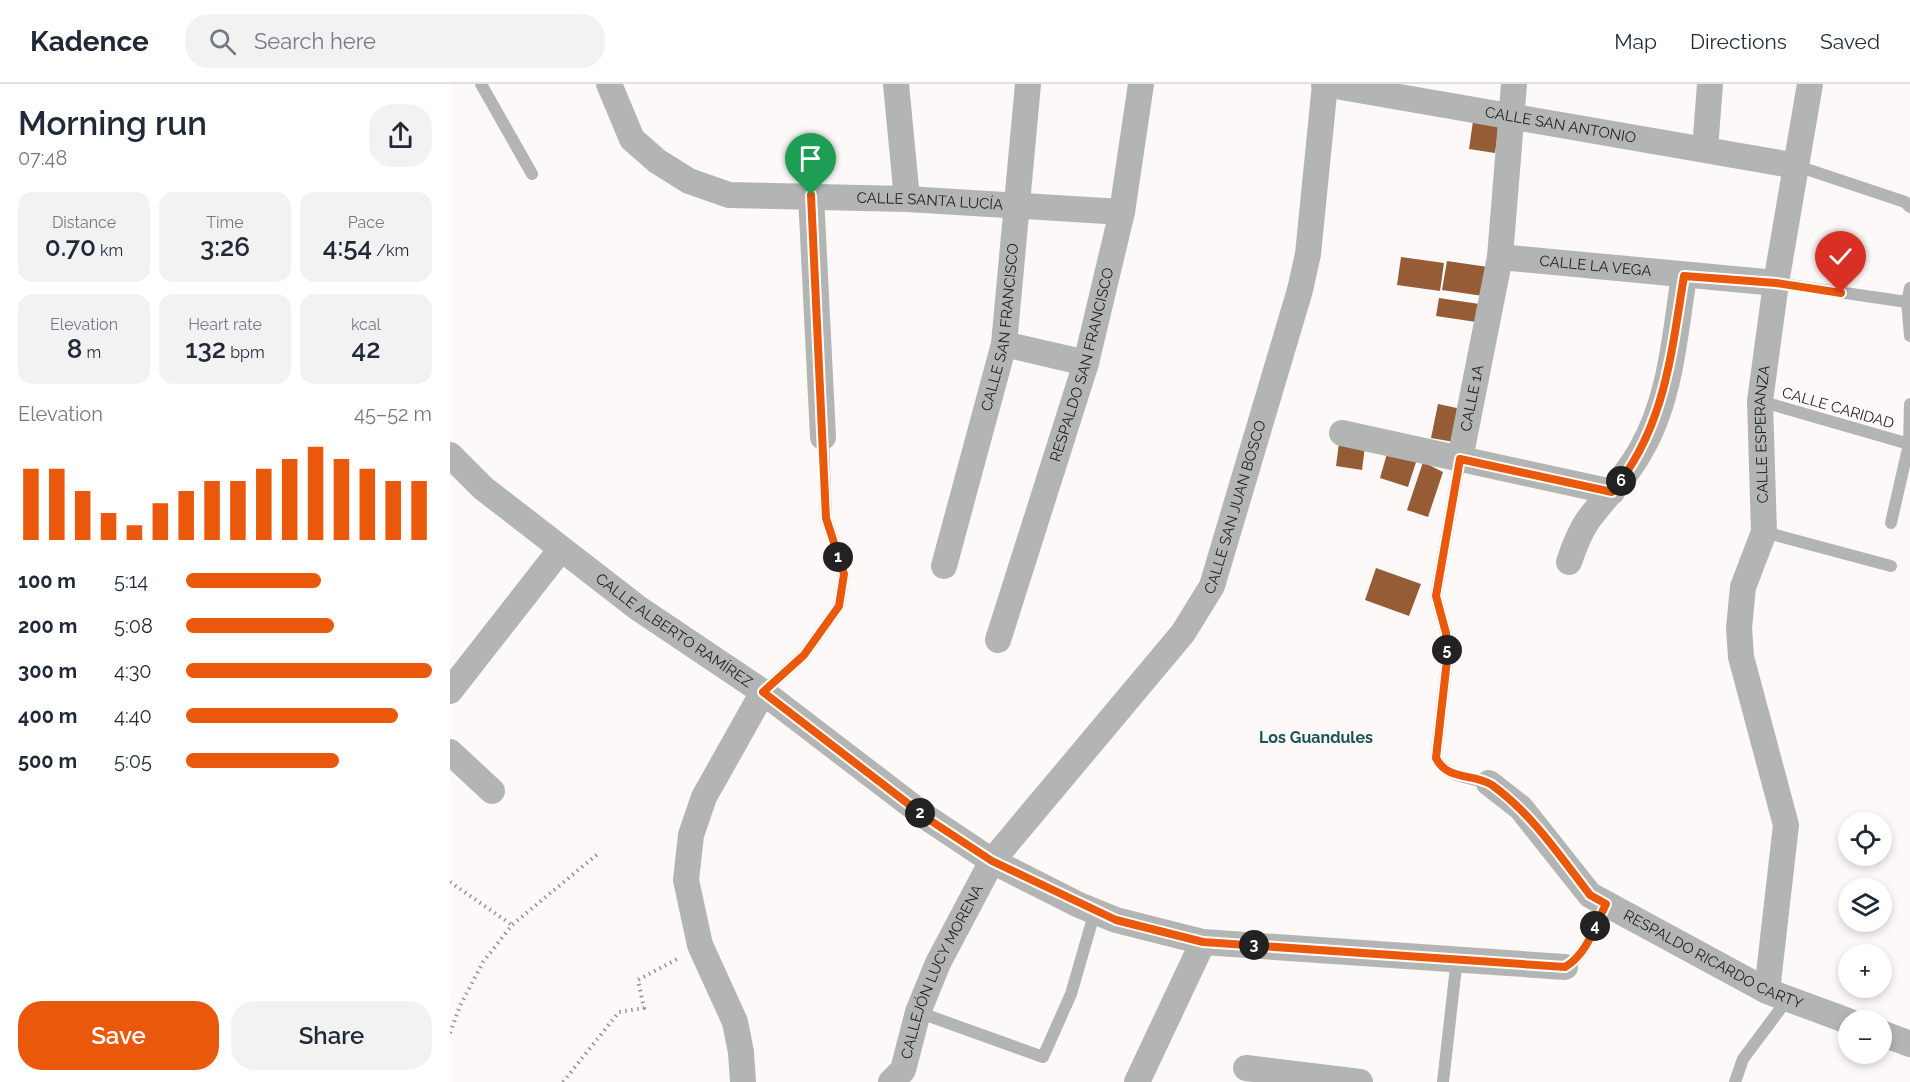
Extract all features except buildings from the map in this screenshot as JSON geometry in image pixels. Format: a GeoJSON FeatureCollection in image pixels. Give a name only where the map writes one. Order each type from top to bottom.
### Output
{"type":"FeatureCollection","features":[{"type":"Feature","properties":{"kind":"street","name":"CALLE SANTA LUCÍA"},"geometry":{"type":"LineString","coordinates":[[609,84],[632,140],[657,161],[689,181],[729,195],[811,195],[907,199],[1122,212]]}},
{"type":"Feature","properties":{"kind":"street"},"geometry":{"type":"LineString","coordinates":[[896,84],[907,199]]}},
{"type":"Feature","properties":{"kind":"street","name":"CALLE SAN FRANCISCO"},"geometry":{"type":"LineString","coordinates":[[944,566],[1004,344],[1028,84]]}},
{"type":"Feature","properties":{"kind":"street","name":"RESPALDO SAN FRANCISCO"},"geometry":{"type":"LineString","coordinates":[[998,640],[1086,363],[1122,212],[1141,84]]}},
{"type":"Feature","properties":{"kind":"street","name":"CALLE SAN ANTONIO"},"geometry":{"type":"LineString","coordinates":[[1325,84],[1797,166]]}},
{"type":"Feature","properties":{"kind":"street","name":"CALLE SAN JUAN BOSCO"},"geometry":{"type":"LineString","coordinates":[[992,861],[1183,633],[1212,585],[1300,290],[1308,254],[1325,84]]}},
{"type":"Feature","properties":{"kind":"street","name":"CALLE 1A"},"geometry":{"type":"LineString","coordinates":[[1460,459],[1500,257],[1514,84]]}},
{"type":"Feature","properties":{"kind":"street"},"geometry":{"type":"LineString","coordinates":[[1705,149],[1710,84]]}},
{"type":"Feature","properties":{"kind":"street","name":"CALLE ESPERANZA"},"geometry":{"type":"LineString","coordinates":[[1777,995],[1786,825],[1741,657],[1739,628],[1743,587],[1764,532],[1760,401],[1776,283],[1810,84]]}},
{"type":"Feature","properties":{"kind":"street"},"geometry":{"type":"LineString","coordinates":[[811,195],[823,437]]}},
{"type":"Feature","properties":{"kind":"street","name":"CALLE LA VEGA"},"geometry":{"type":"LineString","coordinates":[[1500,257],[1776,283]]}},
{"type":"Feature","properties":{"kind":"street"},"geometry":{"type":"LineString","coordinates":[[1569,562],[1588,521],[1612,492],[1641,450],[1656,419],[1668,375],[1684,276]]}},
{"type":"Feature","properties":{"kind":"street"},"geometry":{"type":"LineString","coordinates":[[1004,344],[1086,363]]}},
{"type":"Feature","properties":{"kind":"street"},"geometry":{"type":"LineString","coordinates":[[1342,433],[1612,492]]}},
{"type":"Feature","properties":{"kind":"street","name":"CALLE ALBERTO RAMÍREZ"},"geometry":{"type":"LineString","coordinates":[[450,455],[483,489],[638,608],[763,692],[928,819],[992,861],[1095,911],[1127,923],[1203,942],[1457,957],[1565,967]]}},
{"type":"Feature","properties":{"kind":"street"},"geometry":{"type":"LineString","coordinates":[[450,691],[561,549]]}},
{"type":"Feature","properties":{"kind":"street"},"geometry":{"type":"LineString","coordinates":[[743,1082],[741,1052],[735,1022],[700,945],[686,880],[691,835],[704,797],[763,692]]}},
{"type":"Feature","properties":{"kind":"street"},"geometry":{"type":"LineString","coordinates":[[450,752],[492,791]]}},
{"type":"Feature","properties":{"kind":"street","name":"RESPALDO RICARDO CARTY"},"geometry":{"type":"LineString","coordinates":[[1489,783],[1521,808],[1590,895],[1777,995],[1838,1018]]}},
{"type":"Feature","properties":{"kind":"street","name":"CALLEJÓN LUCY MORENA"},"geometry":{"type":"LineString","coordinates":[[891,1082],[903,1070],[918,1012],[962,915],[992,861]]}},
{"type":"Feature","properties":{"kind":"street"},"geometry":{"type":"LineString","coordinates":[[1137,1082],[1203,942]]}},
{"type":"Feature","properties":{"kind":"street"},"geometry":{"type":"LineString","coordinates":[[1892,1037],[1910,1044]]}},
{"type":"Feature","properties":{"kind":"street"},"geometry":{"type":"LineString","coordinates":[[1246,1068],[1360,1082]]}},
{"type":"Feature","properties":{"kind":"lane"},"geometry":{"type":"LineString","coordinates":[[482,84],[532,174]]}},
{"type":"Feature","properties":{"kind":"lane"},"geometry":{"type":"LineString","coordinates":[[1797,166],[1905,202],[1910,207]]}},
{"type":"Feature","properties":{"kind":"lane","name":"CALLE LA VEGA"},"geometry":{"type":"LineString","coordinates":[[1776,283],[1907,302]]}},
{"type":"Feature","properties":{"kind":"lane"},"geometry":{"type":"LineString","coordinates":[[1910,288],[1907,302],[1910,336]]}},
{"type":"Feature","properties":{"kind":"lane","name":"CALLE CARIDAD"},"geometry":{"type":"LineString","coordinates":[[1760,401],[1909,444]]}},
{"type":"Feature","properties":{"kind":"lane"},"geometry":{"type":"LineString","coordinates":[[1891,523],[1909,444],[1910,404]]}},
{"type":"Feature","properties":{"kind":"lane"},"geometry":{"type":"LineString","coordinates":[[763,692],[804,655],[839,606],[844,574],[826,518],[823,437]]}},
{"type":"Feature","properties":{"kind":"lane","name":"CALLE 1A"},"geometry":{"type":"LineString","coordinates":[[1460,459],[1436,596],[1446,633],[1447,660],[1436,758],[1440,767],[1451,773],[1489,783]]}},
{"type":"Feature","properties":{"kind":"lane"},"geometry":{"type":"LineString","coordinates":[[1764,532],[1892,566]]}},
{"type":"Feature","properties":{"kind":"lane"},"geometry":{"type":"LineString","coordinates":[[1565,967],[1575,961],[1582,952],[1606,904]]}},
{"type":"Feature","properties":{"kind":"lane"},"geometry":{"type":"LineString","coordinates":[[918,1012],[1043,1057],[1071,994],[1095,911]]}},
{"type":"Feature","properties":{"kind":"lane"},"geometry":{"type":"LineString","coordinates":[[1443,1082],[1457,957]]}},
{"type":"Feature","properties":{"kind":"lane"},"geometry":{"type":"LineString","coordinates":[[1735,1082],[1743,1059],[1777,995]]}},
{"type":"Feature","properties":{"kind":"path"},"geometry":{"type":"LineString","coordinates":[[450,1033],[460,1006],[483,962],[512,925],[600,852]]}},
{"type":"Feature","properties":{"kind":"path"},"geometry":{"type":"LineString","coordinates":[[450,882],[512,925]]}},
{"type":"Feature","properties":{"kind":"path"},"geometry":{"type":"LineString","coordinates":[[563,1082],[619,1012],[644,1008],[638,980],[700,945]]}},
{"type":"Feature","properties":{"kind":"district","name":"Los Guandules"},"geometry":{"type":"Point","coordinates":[1316,737]}},
{"type":"Feature","properties":{"kind":"route"},"geometry":{"type":"LineString","coordinates":[[811,195],[826,518],[844,574],[839,606],[804,655],[763,692],[928,819],[992,861],[1116,920],[1203,942],[1457,957],[1565,967],[1575,961],[1582,952],[1606,904],[1590,895],[1521,808],[1489,783],[1451,773],[1440,767],[1436,758],[1447,660],[1446,633],[1436,596],[1460,459],[1612,492],[1641,450],[1656,419],[1668,375],[1684,276],[1776,283],[1841,293]]}}]}
